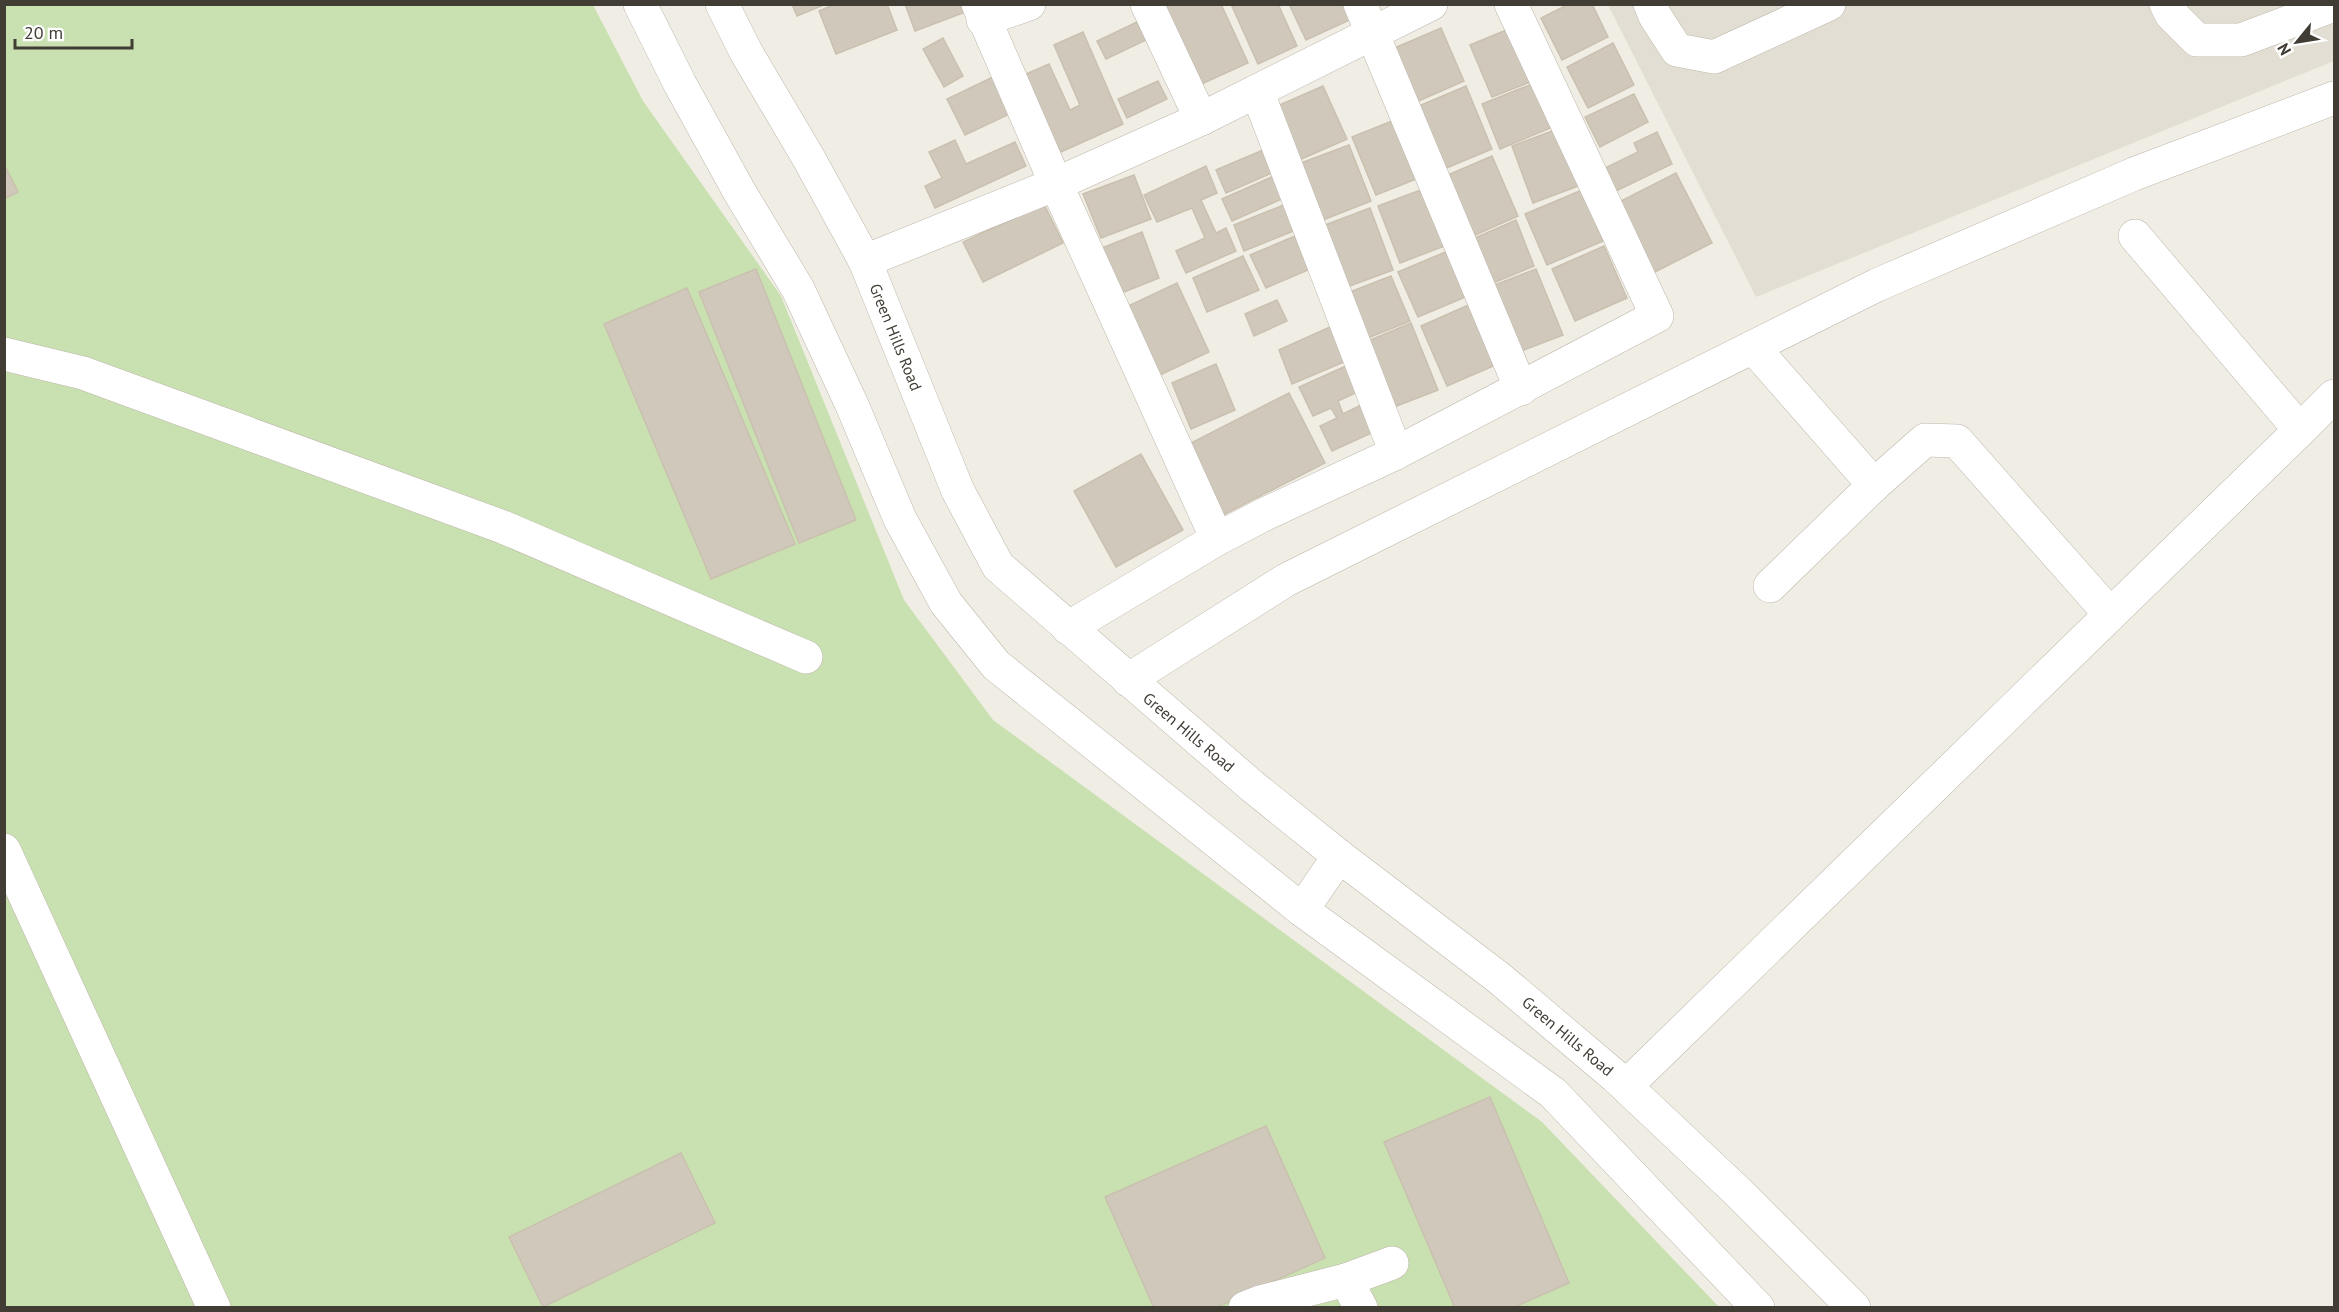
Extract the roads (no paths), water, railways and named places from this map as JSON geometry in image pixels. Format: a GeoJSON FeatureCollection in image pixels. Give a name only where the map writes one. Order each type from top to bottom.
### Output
{"type":"FeatureCollection","features":[{"type":"Feature","properties":{"kind":"street"},"geometry":{"type":"LineString","coordinates":[[640,4],[680,84],[739,191],[798,289],[852,405],[900,519],[946,603],[996,665],[1302,910],[1553,1093],[1758,1308]]}},
{"type":"Feature","properties":{"kind":"street","name":"Green Hills Road"},"geometry":{"type":"LineString","coordinates":[[722,4],[746,52],[808,157],[865,261],[958,490],[998,566],[1252,786],[1339,856],[1499,978],[1626,1086],[1738,1192],[1854,1308]]}},
{"type":"Feature","properties":{"kind":"street"},"geometry":{"type":"LineString","coordinates":[[1029,4],[980,12],[1217,539]]}},
{"type":"Feature","properties":{"kind":"street"},"geometry":{"type":"LineString","coordinates":[[1147,4],[1201,119]]}},
{"type":"Feature","properties":{"kind":"street"},"geometry":{"type":"LineString","coordinates":[[865,261],[1056,184],[1201,119],[1257,91],[1366,19],[1431,4]]}},
{"type":"Feature","properties":{"kind":"street"},"geometry":{"type":"LineString","coordinates":[[1068,628],[1217,539],[1396,453],[1657,316],[1511,4]]}},
{"type":"Feature","properties":{"kind":"street"},"geometry":{"type":"LineString","coordinates":[[1650,4],[1677,50],[1714,57],[1829,4]]}},
{"type":"Feature","properties":{"kind":"street"},"geometry":{"type":"LineString","coordinates":[[2166,4],[2171,14],[2197,40],[2241,40],[2334,5]]}},
{"type":"Feature","properties":{"kind":"street"},"geometry":{"type":"LineString","coordinates":[[1366,19],[1521,389]]}},
{"type":"Feature","properties":{"kind":"street"},"geometry":{"type":"LineString","coordinates":[[1257,91],[1396,453]]}},
{"type":"Feature","properties":{"kind":"street"},"geometry":{"type":"LineString","coordinates":[[1128,680],[1286,580],[1877,285],[2123,179],[2334,98]]}},
{"type":"Feature","properties":{"kind":"street"},"geometry":{"type":"LineString","coordinates":[[2135,236],[2300,430]]}},
{"type":"Feature","properties":{"kind":"street"},"geometry":{"type":"LineString","coordinates":[[1753,346],[1874,485]]}},
{"type":"Feature","properties":{"kind":"street"},"geometry":{"type":"LineString","coordinates":[[4,354],[83,373],[503,527],[806,657]]}},
{"type":"Feature","properties":{"kind":"street"},"geometry":{"type":"LineString","coordinates":[[1626,1086],[2334,396]]}},
{"type":"Feature","properties":{"kind":"street"},"geometry":{"type":"LineString","coordinates":[[1770,586],[1874,485],[1925,440],[1957,441],[2110,615]]}},
{"type":"Feature","properties":{"kind":"street"},"geometry":{"type":"LineString","coordinates":[[4,850],[214,1308]]}},
{"type":"Feature","properties":{"kind":"street"},"geometry":{"type":"LineString","coordinates":[[1302,910],[1339,856]]}},
{"type":"Feature","properties":{"kind":"street"},"geometry":{"type":"LineString","coordinates":[[1245,1308],[1260,1302],[1354,1294],[1392,1263]]}}]}
